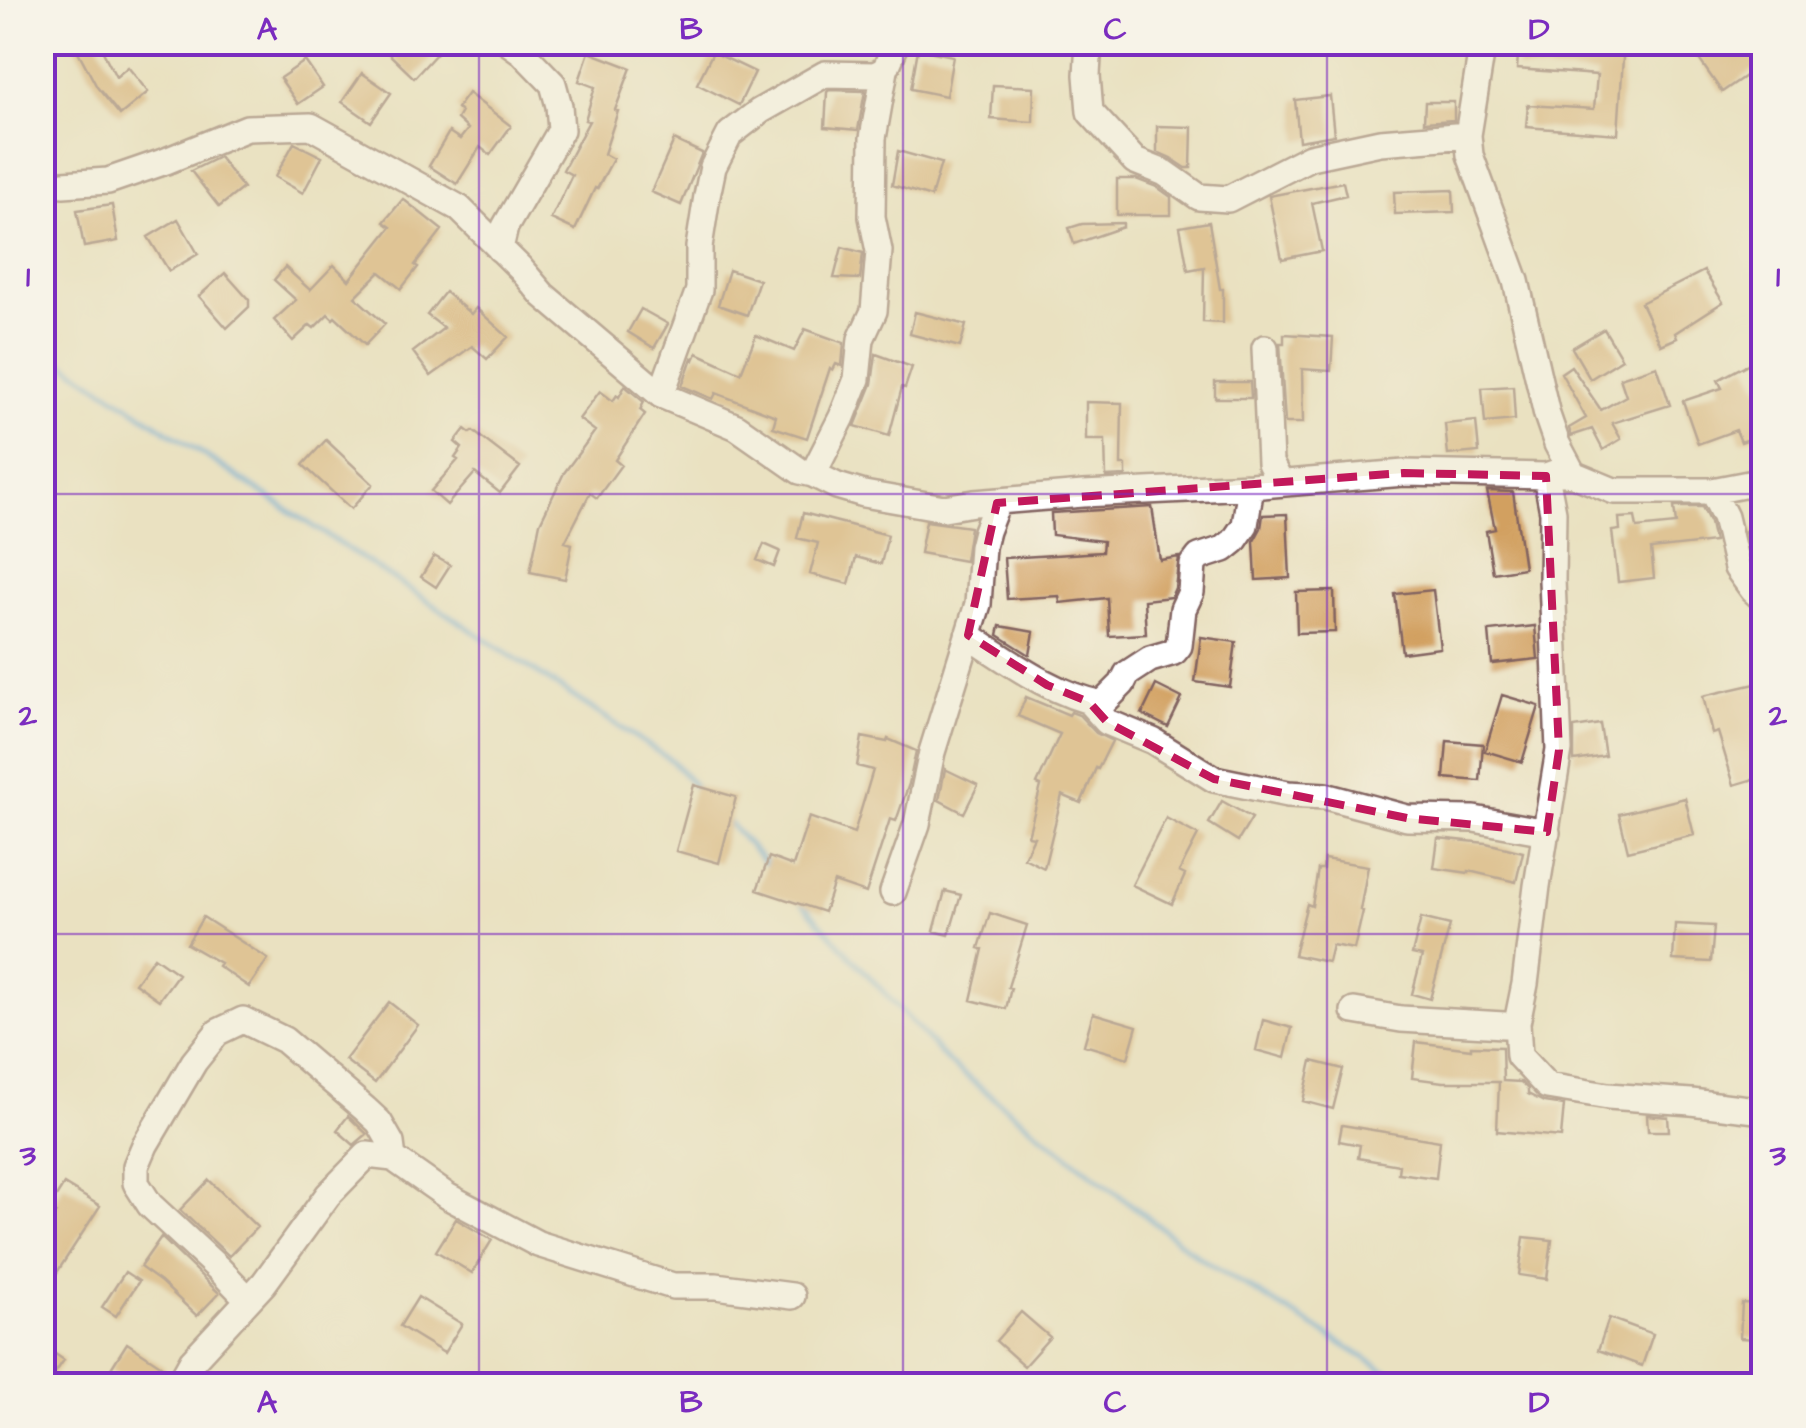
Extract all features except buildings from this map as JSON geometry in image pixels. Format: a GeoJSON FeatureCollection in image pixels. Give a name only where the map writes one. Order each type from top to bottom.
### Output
{"type":"FeatureCollection","features":[{"type":"Feature","properties":{"kind":"street"},"geometry":{"type":"LineString","coordinates":[[500,249],[504,227],[561,130],[560,106],[553,84],[508,42]]}},
{"type":"Feature","properties":{"kind":"street"},"geometry":{"type":"LineString","coordinates":[[813,474],[857,379],[861,339],[874,312],[879,251],[872,217],[874,138],[886,70],[897,42]]}},
{"type":"Feature","properties":{"kind":"street"},"geometry":{"type":"LineString","coordinates":[[1088,42],[1090,112],[1134,161],[1165,172],[1199,197],[1228,199],[1310,157],[1380,142],[1468,135]]}},
{"type":"Feature","properties":{"kind":"street"},"geometry":{"type":"LineString","coordinates":[[1483,42],[1468,135],[1470,155],[1516,281],[1547,416],[1574,474]]}},
{"type":"Feature","properties":{"kind":"street"},"geometry":{"type":"LineString","coordinates":[[662,395],[699,290],[699,247],[707,196],[713,167],[730,134],[760,111],[825,74],[875,75],[886,70]]}},
{"type":"Feature","properties":{"kind":"street"},"geometry":{"type":"LineString","coordinates":[[63,184],[108,181],[247,128],[311,126],[459,208],[543,295],[662,395],[737,427],[800,471],[837,486],[944,508],[1082,494],[1251,486],[1404,473],[1546,476],[1557,472],[1574,474],[1614,491],[1712,490],[1764,481]]}},
{"type":"Feature","properties":{"kind":"street"},"geometry":{"type":"LineString","coordinates":[[1265,348],[1270,464],[1281,483]]}},
{"type":"Feature","properties":{"kind":"street"},"geometry":{"type":"LineString","coordinates":[[1546,476],[1553,512],[1559,750],[1517,1022],[1518,1056],[1546,1086],[1764,1111]]}},
{"type":"Feature","properties":{"kind":"street"},"geometry":{"type":"LineString","coordinates":[[968,635],[1047,686],[1102,704],[1127,674],[1180,646],[1193,565],[1200,557],[1234,541],[1245,525],[1251,486]]}},
{"type":"Feature","properties":{"kind":"street"},"geometry":{"type":"LineString","coordinates":[[1712,490],[1724,516],[1736,568],[1764,600]]}},
{"type":"Feature","properties":{"kind":"street"},"geometry":{"type":"LineString","coordinates":[[893,892],[917,824],[932,752],[978,604],[982,547],[998,503]]}},
{"type":"Feature","properties":{"kind":"street"},"geometry":{"type":"LineString","coordinates":[[1090,702],[1107,722],[1153,741],[1214,779],[1288,794],[1325,796],[1407,818],[1474,819],[1548,832]]}},
{"type":"Feature","properties":{"kind":"street"},"geometry":{"type":"LineString","coordinates":[[1354,1012],[1401,1019],[1504,1025],[1517,1022]]}},
{"type":"Feature","properties":{"kind":"street"},"geometry":{"type":"LineString","coordinates":[[248,1300],[150,1206],[136,1183],[136,1166],[145,1144],[194,1062],[218,1032],[242,1020],[284,1040],[379,1122],[394,1158]]}},
{"type":"Feature","properties":{"kind":"street"},"geometry":{"type":"LineString","coordinates":[[178,1386],[192,1361],[264,1283],[328,1195],[367,1155],[394,1158],[446,1196],[538,1244],[673,1286],[716,1286],[792,1296]]}},
{"type":"Feature","properties":{"kind":"highlighted area"},"geometry":{"type":"Polygon","coordinates":[[[1404,473],[1546,476],[1559,750],[1547,832],[1407,818],[1214,779],[1107,722],[1089,702],[1047,685],[968,635],[997,503],[1404,473]]]}},
{"type":"Feature","properties":{"kind":"waterway"},"geometry":{"type":"LineString","coordinates":[[42,349],[672,761],[697,789]]}},
{"type":"Feature","properties":{"kind":"waterway"},"geometry":{"type":"LineString","coordinates":[[726,820],[772,870]]}},
{"type":"Feature","properties":{"kind":"waterway"},"geometry":{"type":"LineString","coordinates":[[800,901],[949,1063],[1200,1258],[1411,1386]]}}]}
